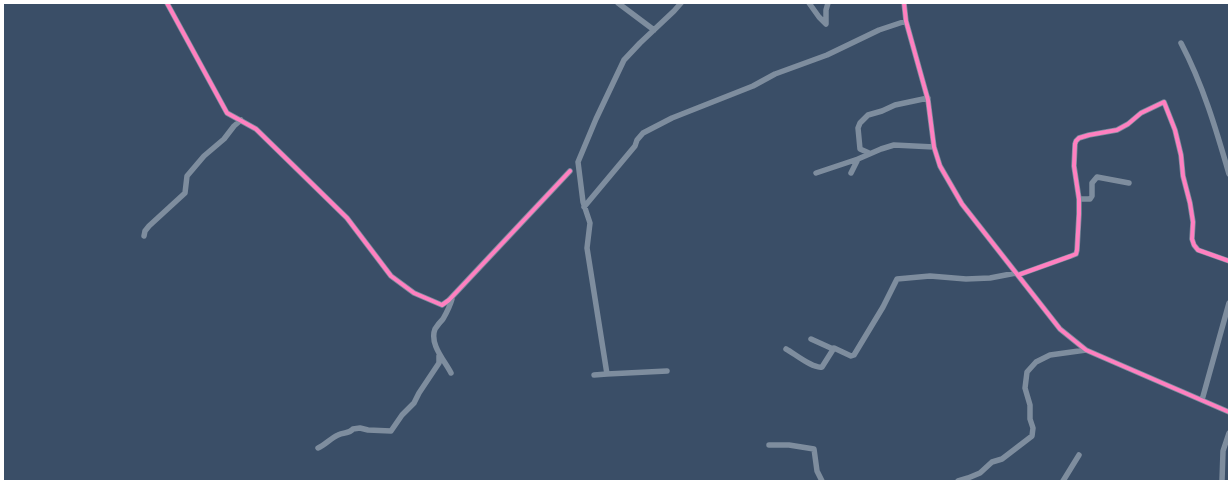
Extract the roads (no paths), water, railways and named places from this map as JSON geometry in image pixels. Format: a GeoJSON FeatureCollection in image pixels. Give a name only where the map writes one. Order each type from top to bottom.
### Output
{"type":"FeatureCollection","features":[{"type":"Feature","properties":{"kind":"street"},"geometry":{"type":"LineString","coordinates":[[167,3],[227,113],[256,129],[347,218],[391,276],[414,293],[442,305],[449,300],[570,171]]}},
{"type":"Feature","properties":{"kind":"street"},"geometry":{"type":"LineString","coordinates":[[618,3],[654,30]]}},
{"type":"Feature","properties":{"kind":"street"},"geometry":{"type":"LineString","coordinates":[[607,374],[587,248],[590,224],[583,202],[578,162],[596,119],[624,60],[681,3]]}},
{"type":"Feature","properties":{"kind":"street"},"geometry":{"type":"LineString","coordinates":[[809,3],[826,24],[826,10],[828,3]]}},
{"type":"Feature","properties":{"kind":"street"},"geometry":{"type":"LineString","coordinates":[[904,3],[906,21],[928,98],[934,147],[940,166],[962,204],[1060,329],[1086,350],[1229,412]]}},
{"type":"Feature","properties":{"kind":"street"},"geometry":{"type":"LineString","coordinates":[[584,207],[635,146],[637,140],[643,133],[690,111],[753,86],[775,74],[827,55],[879,30],[906,21]]}},
{"type":"Feature","properties":{"kind":"street"},"geometry":{"type":"LineString","coordinates":[[1181,43],[1191,61],[1207,103],[1229,174]]}},
{"type":"Feature","properties":{"kind":"street"},"geometry":{"type":"LineString","coordinates":[[869,153],[860,149],[858,128],[860,123],[868,115],[895,105],[928,98]]}},
{"type":"Feature","properties":{"kind":"street"},"geometry":{"type":"LineString","coordinates":[[811,338],[851,356],[856,353],[883,307],[897,279],[930,276],[966,279],[990,278],[1017,274],[1076,254],[1078,250],[1079,200],[1074,166],[1076,140],[1089,135],[1117,130],[1128,124],[1142,113],[1164,102],[1175,130],[1181,155],[1183,176],[1190,204],[1192,239],[1194,245],[1198,250],[1229,261]]}},
{"type":"Feature","properties":{"kind":"street"},"geometry":{"type":"LineString","coordinates":[[144,236],[145,231],[149,226],[185,193],[187,176],[204,156],[224,139],[234,126],[241,120]]}},
{"type":"Feature","properties":{"kind":"street"},"geometry":{"type":"LineString","coordinates":[[816,173],[894,145],[934,147]]}},
{"type":"Feature","properties":{"kind":"street"},"geometry":{"type":"LineString","coordinates":[[851,173],[858,159]]}},
{"type":"Feature","properties":{"kind":"street"},"geometry":{"type":"LineString","coordinates":[[1079,200],[1090,199],[1092,196],[1092,183],[1097,177],[1129,183]]}},
{"type":"Feature","properties":{"kind":"street"},"geometry":{"type":"LineString","coordinates":[[318,448],[325,445],[338,435],[350,432],[353,429],[360,428],[368,430],[391,431],[402,415],[414,403],[439,363],[439,356],[434,339],[435,330],[450,306],[452,298],[449,300]]}},
{"type":"Feature","properties":{"kind":"street"},"geometry":{"type":"LineString","coordinates":[[1202,400],[1229,303]]}},
{"type":"Feature","properties":{"kind":"street"},"geometry":{"type":"LineString","coordinates":[[786,350],[814,367],[820,368],[833,349]]}},
{"type":"Feature","properties":{"kind":"street"},"geometry":{"type":"LineString","coordinates":[[958,481],[980,473],[992,462],[1002,459],[1032,436],[1033,428],[1030,419],[1030,405],[1025,388],[1027,372],[1036,362],[1050,355],[1086,350]]}},
{"type":"Feature","properties":{"kind":"street"},"geometry":{"type":"LineString","coordinates":[[439,356],[451,373]]}},
{"type":"Feature","properties":{"kind":"street"},"geometry":{"type":"LineString","coordinates":[[594,375],[667,371]]}},
{"type":"Feature","properties":{"kind":"street"},"geometry":{"type":"LineString","coordinates":[[1222,481],[1223,451],[1229,433]]}},
{"type":"Feature","properties":{"kind":"street"},"geometry":{"type":"LineString","coordinates":[[769,445],[789,445],[814,449],[817,471],[822,481]]}},
{"type":"Feature","properties":{"kind":"street"},"geometry":{"type":"LineString","coordinates":[[1063,481],[1079,455]]}}]}
